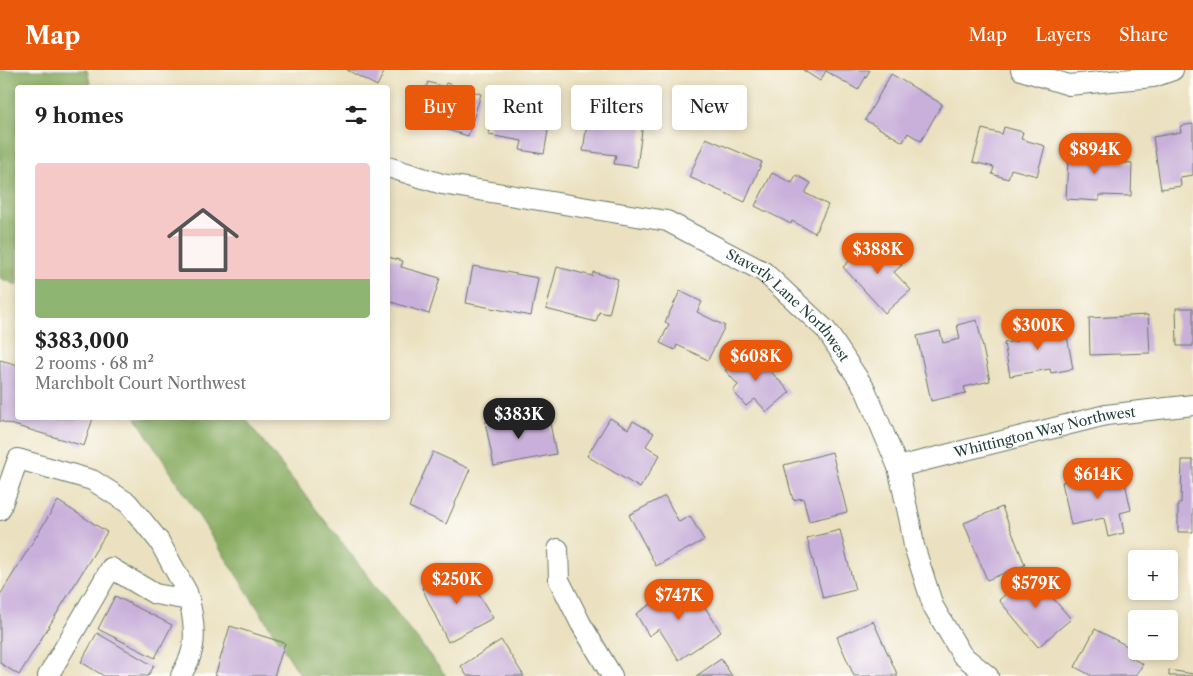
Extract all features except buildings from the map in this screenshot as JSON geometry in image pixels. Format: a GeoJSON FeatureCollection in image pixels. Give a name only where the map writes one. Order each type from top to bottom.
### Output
{"type":"FeatureCollection","features":[{"type":"Feature","properties":{"kind":"street"},"geometry":{"type":"LineString","coordinates":[[1021,70],[1069,85],[1153,78],[1173,70]]}},
{"type":"Feature","properties":{"kind":"street","name":"Staverly Lane Northwest"},"geometry":{"type":"LineString","coordinates":[[390,168],[442,184],[667,221],[764,272],[826,330],[865,389],[898,467],[914,546],[933,606],[962,655],[988,676]]}},
{"type":"Feature","properties":{"kind":"street","name":"Whittington Way Northwest"},"geometry":{"type":"LineString","coordinates":[[898,467],[1106,415],[1193,406]]}},
{"type":"Feature","properties":{"kind":"street"},"geometry":{"type":"LineString","coordinates":[[0,510],[9,456],[92,480],[128,504],[158,541],[187,592],[194,621],[192,653],[181,676]]}},
{"type":"Feature","properties":{"kind":"street"},"geometry":{"type":"LineString","coordinates":[[558,549],[559,580],[581,624],[612,676]]}},
{"type":"Feature","properties":{"kind":"street"},"geometry":{"type":"LineString","coordinates":[[48,676],[112,568],[155,594],[189,600]]}},
{"type":"Feature","properties":{"kind":"green space"},"geometry":{"type":"Polygon","coordinates":[[[0,70],[87,70],[91,85],[15,85],[15,284],[0,278],[0,70]]]}},
{"type":"Feature","properties":{"kind":"green space"},"geometry":{"type":"Polygon","coordinates":[[[137,420],[247,420],[446,676],[301,676],[137,420]]]}}]}
